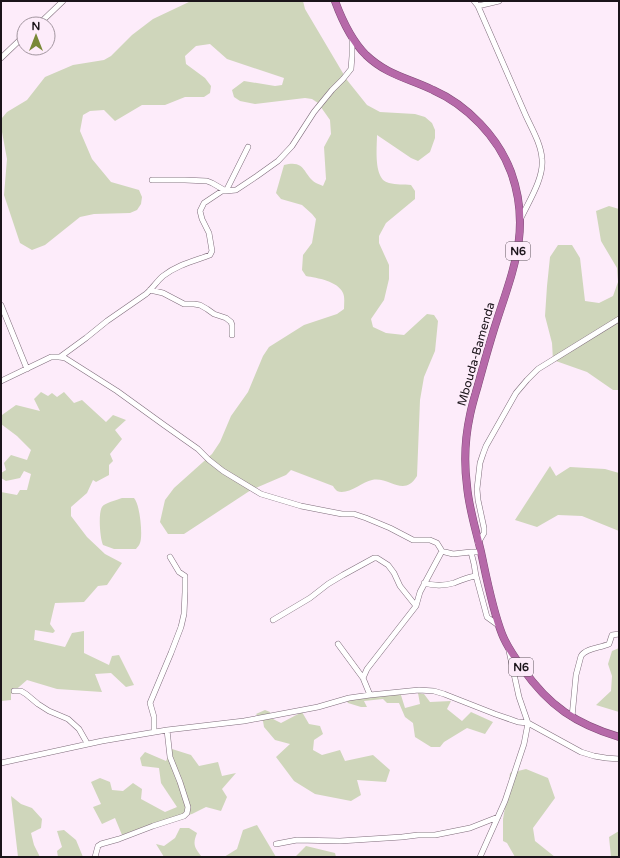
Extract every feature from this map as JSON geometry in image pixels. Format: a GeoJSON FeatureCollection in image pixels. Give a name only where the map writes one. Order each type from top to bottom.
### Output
{"type":"FeatureCollection","features":[{"type":"Feature","properties":{"kind":"highway","name":"Mbouda-Bamenda"},"geometry":{"type":"LineString","coordinates":[[335,1],[352,38],[376,64],[395,75],[433,90],[448,98],[463,109],[479,123],[495,142],[505,159],[511,174],[521,218],[518,252],[481,373],[470,414],[466,440],[465,462],[467,486],[473,521],[490,596],[499,625],[508,647],[528,677],[547,699],[559,709],[586,725],[619,737]]}},
{"type":"Feature","properties":{"kind":"street"},"geometry":{"type":"LineString","coordinates":[[47,16],[63,1]]}},
{"type":"Feature","properties":{"kind":"street"},"geometry":{"type":"LineString","coordinates":[[474,1],[478,6],[540,148],[542,169],[537,185],[521,218]]}},
{"type":"Feature","properties":{"kind":"street"},"geometry":{"type":"LineString","coordinates":[[478,6],[499,1]]}},
{"type":"Feature","properties":{"kind":"street"},"geometry":{"type":"LineString","coordinates":[[60,357],[150,290],[163,276],[178,266],[211,254],[212,251],[209,233],[200,211],[204,203],[222,191],[236,190],[278,161],[292,146],[314,112],[351,69],[352,38]]}},
{"type":"Feature","properties":{"kind":"street"},"geometry":{"type":"LineString","coordinates":[[1,58],[16,44]]}},
{"type":"Feature","properties":{"kind":"street"},"geometry":{"type":"LineString","coordinates":[[226,191],[248,147]]}},
{"type":"Feature","properties":{"kind":"street"},"geometry":{"type":"LineString","coordinates":[[152,180],[207,181],[226,191]]}},
{"type":"Feature","properties":{"kind":"street"},"geometry":{"type":"LineString","coordinates":[[150,290],[163,293],[184,304],[194,304],[200,306],[214,314],[226,318],[231,322],[232,335]]}},
{"type":"Feature","properties":{"kind":"street"},"geometry":{"type":"LineString","coordinates":[[1,305],[27,369]]}},
{"type":"Feature","properties":{"kind":"street"},"geometry":{"type":"LineString","coordinates":[[478,542],[484,533],[477,489],[480,463],[486,446],[516,393],[526,380],[538,369],[619,319]]}},
{"type":"Feature","properties":{"kind":"street"},"geometry":{"type":"LineString","coordinates":[[1,382],[51,357],[65,358],[117,391],[198,449],[222,471],[261,494],[301,506],[342,514],[354,514],[390,528],[413,540],[430,540],[438,543],[442,551],[453,554],[481,552]]}},
{"type":"Feature","properties":{"kind":"street"},"geometry":{"type":"LineString","coordinates":[[363,678],[367,669],[416,606],[424,583],[442,551]]}},
{"type":"Feature","properties":{"kind":"street"},"geometry":{"type":"LineString","coordinates":[[471,552],[476,576],[488,617],[499,625]]}},
{"type":"Feature","properties":{"kind":"street"},"geometry":{"type":"LineString","coordinates":[[154,732],[154,717],[150,703],[181,627],[184,614],[185,576],[179,572],[170,557]]}},
{"type":"Feature","properties":{"kind":"street"},"geometry":{"type":"LineString","coordinates":[[274,620],[310,598],[328,584],[374,558],[377,558],[388,565],[394,573],[400,586],[416,606]]}},
{"type":"Feature","properties":{"kind":"street"},"geometry":{"type":"LineString","coordinates":[[424,583],[432,585],[445,585],[467,577],[476,576]]}},
{"type":"Feature","properties":{"kind":"street"},"geometry":{"type":"LineString","coordinates":[[572,717],[576,675],[582,653],[609,644],[612,635],[619,634]]}},
{"type":"Feature","properties":{"kind":"street"},"geometry":{"type":"LineString","coordinates":[[338,644],[363,678],[370,695]]}},
{"type":"Feature","properties":{"kind":"street"},"geometry":{"type":"LineString","coordinates":[[480,857],[505,801],[524,744],[528,723],[519,697],[508,647]]}},
{"type":"Feature","properties":{"kind":"street"},"geometry":{"type":"LineString","coordinates":[[1,763],[87,743],[167,730],[244,721],[318,707],[349,698],[419,690],[434,691],[449,695],[510,720],[528,723],[580,752],[594,756],[619,759]]}},
{"type":"Feature","properties":{"kind":"street"},"geometry":{"type":"LineString","coordinates":[[14,691],[20,691],[26,694],[43,708],[68,719],[79,729],[87,743]]}},
{"type":"Feature","properties":{"kind":"street"},"geometry":{"type":"LineString","coordinates":[[95,857],[98,846],[101,844],[184,816],[187,812],[188,807],[170,757],[167,730]]}},
{"type":"Feature","properties":{"kind":"street"},"geometry":{"type":"LineString","coordinates":[[276,844],[297,840],[340,841],[436,835],[470,828],[498,817]]}},
{"type":"Feature","properties":{"kind":"green space"},"geometry":{"type":"Polygon","coordinates":[[[191,1],[303,1],[305,9],[347,80],[367,105],[380,112],[415,114],[425,117],[432,123],[435,130],[435,138],[430,152],[418,161],[411,158],[377,135],[377,162],[380,176],[384,181],[389,183],[411,185],[415,191],[415,199],[386,223],[379,236],[379,243],[389,265],[389,279],[384,300],[371,319],[373,327],[386,333],[404,335],[427,314],[434,315],[438,321],[435,351],[424,377],[420,400],[417,476],[412,482],[402,486],[384,481],[372,480],[345,492],[341,492],[337,491],[333,486],[291,470],[286,475],[251,490],[184,534],[168,534],[160,522],[165,500],[174,488],[212,454],[220,442],[231,416],[248,392],[263,356],[269,347],[304,325],[337,314],[344,309],[344,296],[337,286],[327,281],[306,276],[302,270],[303,255],[312,243],[316,219],[302,205],[281,199],[276,193],[284,165],[296,164],[300,166],[312,180],[323,186],[326,179],[324,147],[331,134],[330,120],[318,103],[312,99],[305,98],[255,104],[240,101],[234,97],[232,90],[244,81],[275,86],[282,85],[284,78],[227,59],[210,44],[196,46],[185,56],[186,64],[205,78],[211,86],[210,93],[204,97],[185,97],[165,105],[142,105],[115,121],[104,110],[90,111],[83,115],[80,131],[92,159],[111,182],[139,190],[142,197],[141,204],[137,210],[130,213],[94,214],[80,217],[45,245],[32,250],[20,243],[4,195],[7,159],[2,132],[2,118],[7,112],[27,100],[45,77],[73,65],[104,60],[111,56],[132,35],[153,19],[191,1]]]}},
{"type":"Feature","properties":{"kind":"green space"},"geometry":{"type":"Polygon","coordinates":[[[609,206],[619,209],[619,390],[613,390],[587,372],[553,360],[552,343],[545,316],[550,257],[558,245],[572,245],[580,258],[585,301],[599,303],[613,296],[618,282],[617,268],[601,241],[596,211],[609,206]]]}},
{"type":"Feature","properties":{"kind":"green space"},"geometry":{"type":"Polygon","coordinates":[[[41,392],[48,396],[52,393],[57,397],[64,392],[74,403],[82,400],[106,422],[113,415],[126,420],[115,430],[122,439],[110,454],[113,461],[109,465],[109,475],[96,482],[93,480],[87,493],[71,507],[71,516],[87,537],[105,554],[122,563],[107,585],[98,586],[84,602],[55,603],[50,624],[55,631],[53,633],[35,630],[34,640],[65,647],[72,633],[84,631],[84,653],[109,665],[112,656],[119,655],[134,685],[126,687],[111,673],[95,674],[102,692],[57,689],[27,680],[11,694],[11,700],[1,701],[1,492],[17,495],[20,490],[27,490],[31,474],[24,471],[20,478],[6,481],[1,478],[1,473],[6,470],[4,463],[11,455],[27,460],[31,450],[17,436],[1,424],[2,415],[16,405],[40,411],[34,399],[41,392]]]}},
{"type":"Feature","properties":{"kind":"green space"},"geometry":{"type":"Polygon","coordinates":[[[550,466],[556,476],[570,467],[605,469],[619,473],[619,531],[582,516],[558,515],[537,527],[515,520],[550,466]]]}},
{"type":"Feature","properties":{"kind":"green space"},"geometry":{"type":"Polygon","coordinates":[[[122,498],[134,498],[138,507],[141,539],[136,549],[114,549],[103,545],[102,542],[100,520],[102,507],[122,498]]]}},
{"type":"Feature","properties":{"kind":"green space"},"geometry":{"type":"Polygon","coordinates":[[[619,648],[619,712],[596,705],[611,691],[612,676],[608,664],[612,651],[619,648]]]}},
{"type":"Feature","properties":{"kind":"green space"},"geometry":{"type":"Polygon","coordinates":[[[400,692],[405,708],[420,704],[418,693],[424,694],[430,702],[451,701],[447,709],[462,721],[471,712],[493,722],[485,734],[467,728],[444,742],[440,747],[431,747],[415,737],[413,723],[405,717],[399,703],[387,703],[383,699],[364,701],[367,707],[361,707],[348,703],[345,698],[400,692]]]}},
{"type":"Feature","properties":{"kind":"green space"},"geometry":{"type":"Polygon","coordinates":[[[265,710],[270,712],[271,718],[281,723],[302,712],[309,724],[320,726],[323,734],[314,740],[313,750],[322,755],[340,750],[345,761],[373,755],[390,770],[386,782],[357,780],[361,795],[351,801],[315,794],[294,781],[276,757],[290,744],[275,740],[264,727],[263,721],[256,714],[265,710]]]}},
{"type":"Feature","properties":{"kind":"green space"},"geometry":{"type":"Polygon","coordinates":[[[172,749],[191,755],[199,766],[218,762],[222,776],[236,773],[222,789],[227,797],[221,811],[206,807],[192,814],[154,823],[122,835],[115,818],[102,824],[93,807],[101,804],[91,782],[100,778],[110,782],[112,790],[123,791],[133,783],[142,789],[141,799],[165,812],[177,807],[161,783],[159,768],[142,766],[140,758],[145,752],[166,761],[172,749]]]}},
{"type":"Feature","properties":{"kind":"green space"},"geometry":{"type":"Polygon","coordinates":[[[526,769],[548,778],[555,798],[533,828],[535,841],[555,857],[515,857],[507,843],[503,841],[503,819],[510,773],[526,769]]]}},
{"type":"Feature","properties":{"kind":"green space"},"geometry":{"type":"Polygon","coordinates":[[[11,796],[21,804],[32,808],[42,819],[41,828],[31,833],[34,845],[40,857],[18,857],[11,796]]]}},
{"type":"Feature","properties":{"kind":"green space"},"geometry":{"type":"Polygon","coordinates":[[[257,825],[276,857],[224,857],[237,849],[243,830],[257,825]]]}},
{"type":"Feature","properties":{"kind":"green space"},"geometry":{"type":"Polygon","coordinates":[[[180,828],[189,828],[197,833],[195,846],[202,857],[164,857],[156,844],[164,846],[175,838],[180,828]]]}},
{"type":"Feature","properties":{"kind":"green space"},"geometry":{"type":"Polygon","coordinates":[[[64,830],[76,840],[83,857],[58,857],[57,851],[62,847],[57,831],[64,830]]]}},
{"type":"Feature","properties":{"kind":"green space"},"geometry":{"type":"Polygon","coordinates":[[[619,831],[619,857],[611,857],[609,837],[619,831]]]}},
{"type":"Feature","properties":{"kind":"green space"},"geometry":{"type":"Polygon","coordinates":[[[306,846],[335,853],[336,857],[295,857],[306,846]]]}}]}
